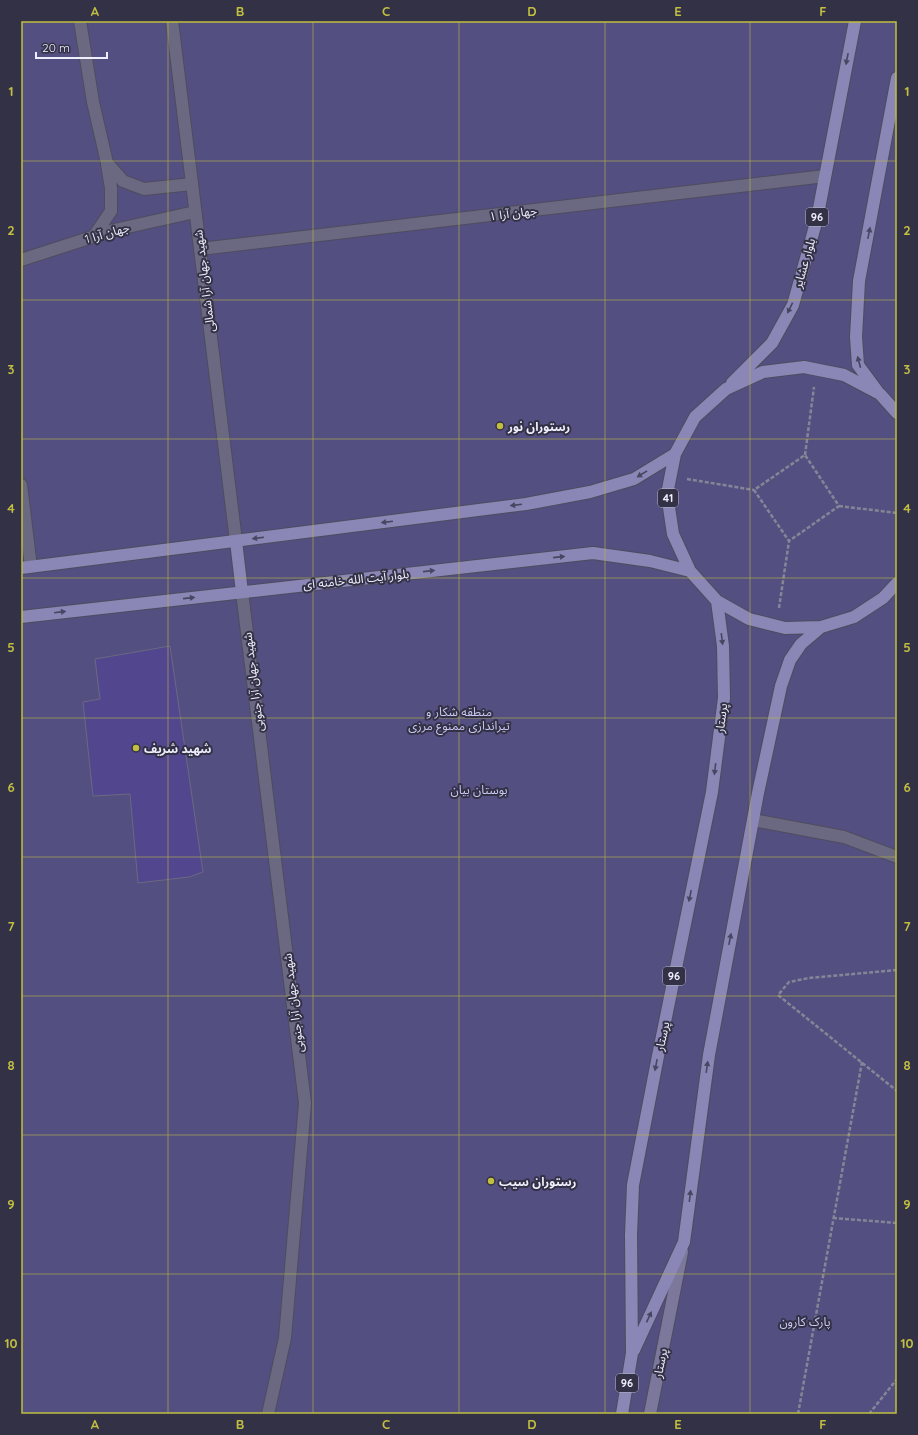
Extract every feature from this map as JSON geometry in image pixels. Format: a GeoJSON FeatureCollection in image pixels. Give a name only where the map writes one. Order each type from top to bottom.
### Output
{"type":"FeatureCollection","features":[{"type":"Feature","properties":{"kind":"main road","name":"بلوار عشایر"},"geometry":{"type":"LineString","coordinates":[[726,389],[772,343],[793,304],[817,219],[855,21]]}},
{"type":"Feature","properties":{"kind":"main road"},"geometry":{"type":"LineString","coordinates":[[880,394],[858,365],[856,337],[859,280],[897,78]]}},
{"type":"Feature","properties":{"kind":"main road","name":"41"},"geometry":{"type":"LineString","coordinates":[[897,413],[880,394],[844,375],[804,367],[763,372],[726,389],[695,417],[675,454],[667,494],[673,534],[690,571],[718,601],[749,619],[785,628],[821,627],[854,617],[883,598],[897,583]]}},
{"type":"Feature","properties":{"kind":"main road"},"geometry":{"type":"LineString","coordinates":[[26,568],[526,504],[590,492],[634,479],[675,454]]}},
{"type":"Feature","properties":{"kind":"main road"},"geometry":{"type":"LineString","coordinates":[[236,541],[242,592]]}},
{"type":"Feature","properties":{"kind":"main road","name":"بلوار آیت الله خامنه ای"},"geometry":{"type":"LineString","coordinates":[[21,617],[593,553],[650,561],[690,571]]}},
{"type":"Feature","properties":{"kind":"main road","name":"پرستار"},"geometry":{"type":"LineString","coordinates":[[632,1353],[631,1236],[634,1185],[658,1056],[712,792],[724,698],[723,646],[718,601]]}},
{"type":"Feature","properties":{"kind":"main road","name":"پرستار"},"geometry":{"type":"LineString","coordinates":[[650,1414],[684,1242],[709,1054],[753,820],[782,686],[790,660],[801,644],[821,627]]}},
{"type":"Feature","properties":{"kind":"main road","name":"پرستار"},"geometry":{"type":"LineString","coordinates":[[632,1353],[684,1242]]}},
{"type":"Feature","properties":{"kind":"main road","name":"96"},"geometry":{"type":"LineString","coordinates":[[622,1414],[632,1353]]}},
{"type":"Feature","properties":{"kind":"street"},"geometry":{"type":"LineString","coordinates":[[80,21],[93,102],[107,163],[111,188],[111,211],[94,236]]}},
{"type":"Feature","properties":{"kind":"street","name":"شهید جهان آرا شمالی"},"geometry":{"type":"LineString","coordinates":[[172,21],[236,541]]}},
{"type":"Feature","properties":{"kind":"street"},"geometry":{"type":"LineString","coordinates":[[107,163],[123,181],[144,189],[192,184]]}},
{"type":"Feature","properties":{"kind":"street","name":"جهان آرا ۱"},"geometry":{"type":"LineString","coordinates":[[200,250],[825,176]]}},
{"type":"Feature","properties":{"kind":"street","name":"جهان آرا 1"},"geometry":{"type":"LineString","coordinates":[[21,260],[114,230],[195,212]]}},
{"type":"Feature","properties":{"kind":"street"},"geometry":{"type":"LineString","coordinates":[[21,485],[26,568]]}},
{"type":"Feature","properties":{"kind":"street","name":"شهید جهان آرا جنوبی"},"geometry":{"type":"LineString","coordinates":[[242,592],[305,1103],[285,1338],[268,1414]]}},
{"type":"Feature","properties":{"kind":"street"},"geometry":{"type":"LineString","coordinates":[[753,820],[844,836],[897,857]]}},
{"type":"Feature","properties":{"kind":"path"},"geometry":{"type":"LineString","coordinates":[[816,369],[805,456],[839,506]]}},
{"type":"Feature","properties":{"kind":"path"},"geometry":{"type":"LineString","coordinates":[[671,476],[754,490],[805,456]]}},
{"type":"Feature","properties":{"kind":"path"},"geometry":{"type":"LineString","coordinates":[[754,490],[789,540],[776,626]]}},
{"type":"Feature","properties":{"kind":"path"},"geometry":{"type":"LineString","coordinates":[[789,540],[839,506],[897,513]]}},
{"type":"Feature","properties":{"kind":"path"},"geometry":{"type":"LineString","coordinates":[[897,970],[809,978],[789,982],[778,995],[897,1091]]}},
{"type":"Feature","properties":{"kind":"path"},"geometry":{"type":"LineString","coordinates":[[798,1414],[862,1062]]}},
{"type":"Feature","properties":{"kind":"path"},"geometry":{"type":"LineString","coordinates":[[833,1218],[897,1223]]}},
{"type":"Feature","properties":{"kind":"path"},"geometry":{"type":"LineString","coordinates":[[869,1414],[897,1379]]}},
{"type":"Feature","properties":{"kind":"green space","name":"منطقه شکار و تیراندازی ممنوع مرزی"},"geometry":{"type":"Polygon","coordinates":[[[21,21],[897,21],[897,1414],[21,1414],[21,21]]]}},
{"type":"Feature","properties":{"kind":"building","name":"شهید شریف"},"geometry":{"type":"Polygon","coordinates":[[[170,646],[203,872],[189,877],[138,883],[130,794],[93,796],[83,702],[100,699],[95,659],[170,646]]]}},
{"type":"Feature","properties":{"kind":"place","name":"رستوران نور"},"geometry":{"type":"Point","coordinates":[500,426]}},
{"type":"Feature","properties":{"kind":"place","name":"شهید شریف"},"geometry":{"type":"Point","coordinates":[136,748]}},
{"type":"Feature","properties":{"kind":"place","name":"رستوران سیب"},"geometry":{"type":"Point","coordinates":[491,1181]}},
{"type":"Feature","properties":{"kind":"park label","name":"بوستان بیان"},"geometry":{"type":"Point","coordinates":[479,789]}},
{"type":"Feature","properties":{"kind":"park label","name":"پارک کارون"},"geometry":{"type":"Point","coordinates":[805,1321]}}]}
